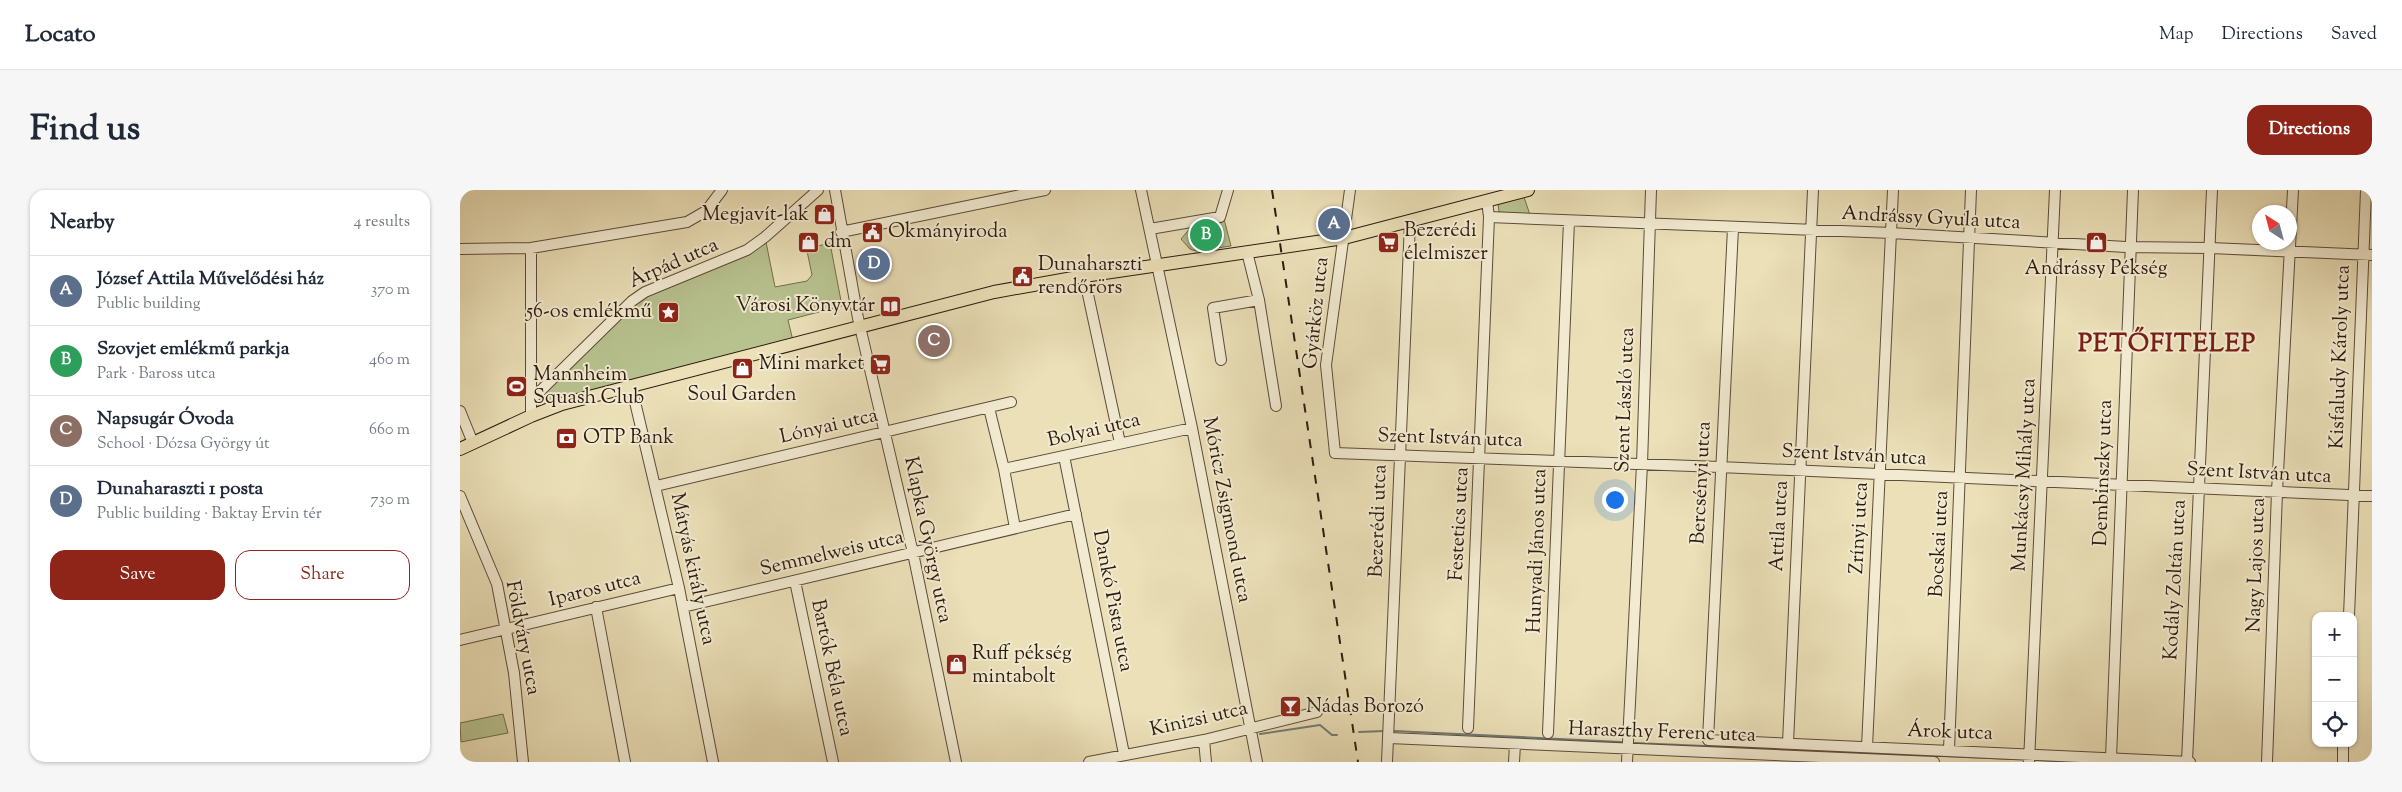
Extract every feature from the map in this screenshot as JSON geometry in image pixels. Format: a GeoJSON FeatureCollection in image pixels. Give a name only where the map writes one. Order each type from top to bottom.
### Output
{"type":"FeatureCollection","features":[{"type":"Feature","properties":{"kind":"main road"},"geometry":{"type":"LineString","coordinates":[[460,449],[531,416],[562,404],[994,292],[1084,276],[1344,238],[1528,190]]}},
{"type":"Feature","properties":{"kind":"street"},"geometry":{"type":"LineString","coordinates":[[460,249],[531,248],[687,222],[706,211],[722,190]]}},
{"type":"Feature","properties":{"kind":"street","name":"Árpád utca"},"geometry":{"type":"LineString","coordinates":[[531,400],[632,301],[645,292],[747,250],[765,237],[818,190]]}},
{"type":"Feature","properties":{"kind":"street","name":"Klapka György utca"},"geometry":{"type":"LineString","coordinates":[[835,190],[860,327],[913,553],[956,762]]}},
{"type":"Feature","properties":{"kind":"street"},"geometry":{"type":"LineString","coordinates":[[842,232],[1046,190]]}},
{"type":"Feature","properties":{"kind":"street","name":"Móricz Zsigmond utca"},"geometry":{"type":"LineString","coordinates":[[1141,190],[1192,428],[1252,728],[1257,762]]}},
{"type":"Feature","properties":{"kind":"street"},"geometry":{"type":"LineString","coordinates":[[1150,229],[1220,217],[1228,190]]}},
{"type":"Feature","properties":{"kind":"street","name":"Gyárköz utca"},"geometry":{"type":"LineString","coordinates":[[1335,453],[1326,365],[1350,190]]}},
{"type":"Feature","properties":{"kind":"street","name":"Szent László utca"},"geometry":{"type":"LineString","coordinates":[[1627,762],[1642,464],[1651,190]]}},
{"type":"Feature","properties":{"kind":"street","name":"Attila utca"},"geometry":{"type":"LineString","coordinates":[[1788,744],[1813,190]]}},
{"type":"Feature","properties":{"kind":"street","name":"Zrínyi utca"},"geometry":{"type":"LineString","coordinates":[[1868,747],[1893,190]]}},
{"type":"Feature","properties":{"kind":"street","name":"Bocskai utca"},"geometry":{"type":"LineString","coordinates":[[1949,750],[1971,190]]}},
{"type":"Feature","properties":{"kind":"street","name":"Munkácsy Mihály utca"},"geometry":{"type":"LineString","coordinates":[[2030,758],[2055,190]]}},
{"type":"Feature","properties":{"kind":"street","name":"Dembinszky utca"},"geometry":{"type":"LineString","coordinates":[[2111,758],[2133,190]]}},
{"type":"Feature","properties":{"kind":"street","name":"Kodály Zoltán utca"},"geometry":{"type":"LineString","coordinates":[[2189,762],[2198,488],[2212,190]]}},
{"type":"Feature","properties":{"kind":"street","name":"Nagy Lajos utca"},"geometry":{"type":"LineString","coordinates":[[2267,762],[2277,492],[2293,190]]}},
{"type":"Feature","properties":{"kind":"street","name":"Kisfaludy Károly utca"},"geometry":{"type":"LineString","coordinates":[[2349,612],[2353,496],[2367,255],[2366,190]]}},
{"type":"Feature","properties":{"kind":"street","name":"Festetics utca"},"geometry":{"type":"LineString","coordinates":[[1468,728],[1489,217],[1487,202]]}},
{"type":"Feature","properties":{"kind":"street","name":"Andrássy Gyula utca"},"geometry":{"type":"LineString","coordinates":[[1489,217],[1891,233],[2130,247],[2210,248],[2367,255]]}},
{"type":"Feature","properties":{"kind":"street","name":"Hunyadi János utca"},"geometry":{"type":"LineString","coordinates":[[1548,733],[1569,221]]}},
{"type":"Feature","properties":{"kind":"street","name":"Bezerédi utca"},"geometry":{"type":"LineString","coordinates":[[1387,762],[1410,222]]}},
{"type":"Feature","properties":{"kind":"street","name":"Bercsényi utca"},"geometry":{"type":"LineString","coordinates":[[1708,740],[1733,228]]}},
{"type":"Feature","properties":{"kind":"street"},"geometry":{"type":"LineString","coordinates":[[531,248],[531,416]]}},
{"type":"Feature","properties":{"kind":"street"},"geometry":{"type":"LineString","coordinates":[[1247,252],[1259,300],[1276,406]]}},
{"type":"Feature","properties":{"kind":"street"},"geometry":{"type":"LineString","coordinates":[[1084,276],[1120,443]]}},
{"type":"Feature","properties":{"kind":"street"},"geometry":{"type":"LineString","coordinates":[[1221,360],[1213,308],[1259,300]]}},
{"type":"Feature","properties":{"kind":"street","name":"Mátyás király utca"},"geometry":{"type":"LineString","coordinates":[[631,385],[679,588],[713,762]]}},
{"type":"Feature","properties":{"kind":"street","name":"Lónyai utca"},"geometry":{"type":"LineString","coordinates":[[656,486],[1011,402]]}},
{"type":"Feature","properties":{"kind":"street"},"geometry":{"type":"LineString","coordinates":[[989,408],[1004,470],[1015,528]]}},
{"type":"Feature","properties":{"kind":"street"},"geometry":{"type":"LineString","coordinates":[[460,410],[473,443]]}},
{"type":"Feature","properties":{"kind":"street","name":"Bolyai utca"},"geometry":{"type":"LineString","coordinates":[[1004,470],[1192,428]]}},
{"type":"Feature","properties":{"kind":"street","name":"Szent István utca"},"geometry":{"type":"LineString","coordinates":[[1335,453],[1720,467],[2372,496]]}},
{"type":"Feature","properties":{"kind":"street","name":"Dankó Pista utca"},"geometry":{"type":"LineString","coordinates":[[1064,456],[1124,754]]}},
{"type":"Feature","properties":{"kind":"street","name":"Földváry utca"},"geometry":{"type":"LineString","coordinates":[[460,496],[496,584],[514,673],[523,762]]}},
{"type":"Feature","properties":{"kind":"street","name":"Semmelweis utca"},"geometry":{"type":"LineString","coordinates":[[682,607],[1076,514]]}},
{"type":"Feature","properties":{"kind":"street","name":"Bartók Béla utca"},"geometry":{"type":"LineString","coordinates":[[795,580],[833,762]]}},
{"type":"Feature","properties":{"kind":"street","name":"Iparos utca"},"geometry":{"type":"LineString","coordinates":[[460,640],[679,588]]}},
{"type":"Feature","properties":{"kind":"street"},"geometry":{"type":"LineString","coordinates":[[596,607],[626,762]]}},
{"type":"Feature","properties":{"kind":"street","name":"Kinizsi utca"},"geometry":{"type":"LineString","coordinates":[[1089,762],[1204,740],[1317,712]]}},
{"type":"Feature","properties":{"kind":"street","name":"Haraszthy Ferenc utca"},"geometry":{"type":"LineString","coordinates":[[1389,738],[1628,749],[1707,757],[1934,762]]}},
{"type":"Feature","properties":{"kind":"street"},"geometry":{"type":"LineString","coordinates":[[1204,740],[1206,762]]}},
{"type":"Feature","properties":{"kind":"street","name":"Árok utca"},"geometry":{"type":"LineString","coordinates":[[1708,740],[1949,750],[2030,758],[2111,758],[2189,762]]}},
{"type":"Feature","properties":{"kind":"street"},"geometry":{"type":"LineString","coordinates":[[1514,762],[1515,744]]}},
{"type":"Feature","properties":{"kind":"street"},"geometry":{"type":"LineString","coordinates":[[2343,762],[2344,747]]}},
{"type":"Feature","properties":{"kind":"green space"},"geometry":{"type":"Polygon","coordinates":[[[1524,197],[1530,215],[1499,212],[1498,203],[1524,197]]]}},
{"type":"Feature","properties":{"kind":"green space"},"geometry":{"type":"Polygon","coordinates":[[[1224,219],[1231,246],[1196,251],[1190,249],[1181,239],[1193,225],[1224,219]]]}},
{"type":"Feature","properties":{"kind":"green space"},"geometry":{"type":"Polygon","coordinates":[[[765,237],[775,287],[807,281],[812,275],[807,251],[810,248],[830,243],[842,306],[788,320],[794,345],[531,416],[531,400],[632,301],[765,237]]]}},
{"type":"Feature","properties":{"kind":"green space"},"geometry":{"type":"Polygon","coordinates":[[[503,714],[508,733],[461,742],[460,723],[503,714]]]}},
{"type":"Feature","properties":{"kind":"waterway"},"geometry":{"type":"LineString","coordinates":[[1260,734],[1320,725],[1332,735],[1337,735]]}},
{"type":"Feature","properties":{"kind":"waterway"},"geometry":{"type":"LineString","coordinates":[[1359,732],[1384,731]]}},
{"type":"Feature","properties":{"kind":"waterway"},"geometry":{"type":"LineString","coordinates":[[1395,731],[1621,742]]}},
{"type":"Feature","properties":{"kind":"waterway"},"geometry":{"type":"LineString","coordinates":[[1635,743],[2012,759]]}},
{"type":"Feature","properties":{"kind":"waterway"},"geometry":{"type":"LineString","coordinates":[[2039,760],[2076,762]]}},
{"type":"Feature","properties":{"kind":"railway"},"geometry":{"type":"LineString","coordinates":[[1272,190],[1358,762]]}},
{"type":"Feature","properties":{"kind":"place","name":"Megjavít-lak"},"geometry":{"type":"Point","coordinates":[825,215]}},
{"type":"Feature","properties":{"kind":"place","name":"József Attila Művelődési ház"},"geometry":{"type":"Point","coordinates":[1334,224]}},
{"type":"Feature","properties":{"kind":"place","name":"Okmányiroda"},"geometry":{"type":"Point","coordinates":[872,232]}},
{"type":"Feature","properties":{"kind":"place","name":"Szovjet emlékmű parkja"},"geometry":{"type":"Point","coordinates":[1206,235]}},
{"type":"Feature","properties":{"kind":"place","name":"dm"},"geometry":{"type":"Point","coordinates":[808,242]}},
{"type":"Feature","properties":{"kind":"place","name":"Bezerédi élelmiszer"},"geometry":{"type":"Point","coordinates":[1388,242]}},
{"type":"Feature","properties":{"kind":"place","name":"Andrássy Pékség"},"geometry":{"type":"Point","coordinates":[2096,243]}},
{"type":"Feature","properties":{"kind":"place","name":"Dunaharaszti 1 posta"},"geometry":{"type":"Point","coordinates":[874,264]}},
{"type":"Feature","properties":{"kind":"place","name":"Dunaharszti rendőrörs"},"geometry":{"type":"Point","coordinates":[1022,277]}},
{"type":"Feature","properties":{"kind":"place","name":"Városi Könyvtár"},"geometry":{"type":"Point","coordinates":[891,306]}},
{"type":"Feature","properties":{"kind":"place","name":"56-os emlékmű"},"geometry":{"type":"Point","coordinates":[668,312]}},
{"type":"Feature","properties":{"kind":"place","name":"Napsugár Óvoda"},"geometry":{"type":"Point","coordinates":[934,341]}},
{"type":"Feature","properties":{"kind":"place","name":"Mini market"},"geometry":{"type":"Point","coordinates":[880,364]}},
{"type":"Feature","properties":{"kind":"place","name":"Soul Garden"},"geometry":{"type":"Point","coordinates":[742,369]}},
{"type":"Feature","properties":{"kind":"place","name":"Mannheim Squash Club"},"geometry":{"type":"Point","coordinates":[517,386]}},
{"type":"Feature","properties":{"kind":"place","name":"OTP Bank"},"geometry":{"type":"Point","coordinates":[567,438]}},
{"type":"Feature","properties":{"kind":"place","name":"Ruff pékség mintabolt"},"geometry":{"type":"Point","coordinates":[956,665]}},
{"type":"Feature","properties":{"kind":"place","name":"Nádas Borozó"},"geometry":{"type":"Point","coordinates":[1290,707]}},
{"type":"Feature","properties":{"kind":"district","name":"PETŐFITELEP"},"geometry":{"type":"Point","coordinates":[2167,345]}}]}
